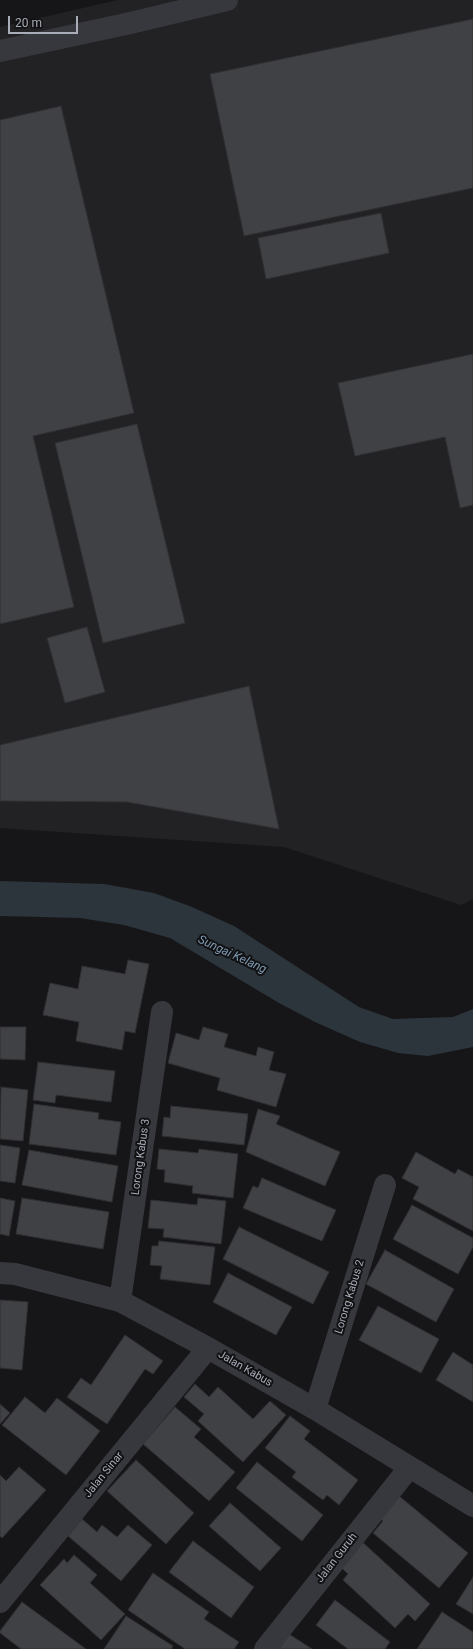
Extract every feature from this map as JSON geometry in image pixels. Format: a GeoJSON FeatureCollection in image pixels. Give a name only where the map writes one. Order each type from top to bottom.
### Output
{"type":"FeatureCollection","features":[{"type":"Feature","properties":{"kind":"street"},"geometry":{"type":"LineString","coordinates":[[0,51],[126,24],[227,0]]}},
{"type":"Feature","properties":{"kind":"street","name":"Lorong Kabus 3"},"geometry":{"type":"LineString","coordinates":[[120,1301],[162,1012]]}},
{"type":"Feature","properties":{"kind":"street","name":"Lorong Kabus 2"},"geometry":{"type":"LineString","coordinates":[[315,1409],[385,1185]]}},
{"type":"Feature","properties":{"kind":"street","name":"Jalan Kabus"},"geometry":{"type":"LineString","coordinates":[[0,1273],[15,1274],[120,1301],[208,1348],[315,1409],[473,1506]]}},
{"type":"Feature","properties":{"kind":"street","name":"Jalan Sinar"},"geometry":{"type":"LineString","coordinates":[[0,1602],[208,1348]]}},
{"type":"Feature","properties":{"kind":"street","name":"Jalan Guruh"},"geometry":{"type":"LineString","coordinates":[[265,1649],[409,1468]]}},
{"type":"Feature","properties":{"kind":"shaded area"},"geometry":{"type":"Polygon","coordinates":[[[118,0],[473,0],[473,899],[461,905],[284,847],[0,828],[0,27],[118,0]]]}},
{"type":"Feature","properties":{"kind":"water","name":"Sungai Kelang"},"geometry":{"type":"Polygon","coordinates":[[[0,881],[104,884],[154,893],[192,907],[234,926],[359,1007],[393,1019],[453,1017],[473,1009],[473,1047],[428,1056],[398,1053],[360,1042],[315,1022],[279,1003],[170,938],[124,925],[80,918],[0,916],[0,881]]]}},
{"type":"Feature","properties":{"kind":"building"},"geometry":{"type":"Polygon","coordinates":[[[473,19],[473,188],[244,236],[210,74],[473,19]]]}},
{"type":"Feature","properties":{"kind":"building"},"geometry":{"type":"Polygon","coordinates":[[[61,106],[134,413],[33,436],[74,607],[0,624],[0,120],[61,106]]]}},
{"type":"Feature","properties":{"kind":"building"},"geometry":{"type":"Polygon","coordinates":[[[381,213],[389,253],[266,279],[258,238],[381,213]]]}},
{"type":"Feature","properties":{"kind":"building"},"geometry":{"type":"Polygon","coordinates":[[[473,354],[473,505],[460,508],[445,437],[355,456],[338,383],[473,354]]]}},
{"type":"Feature","properties":{"kind":"building"},"geometry":{"type":"Polygon","coordinates":[[[137,424],[185,623],[103,643],[55,443],[137,424]]]}},
{"type":"Feature","properties":{"kind":"building"},"geometry":{"type":"Polygon","coordinates":[[[87,627],[105,692],[65,703],[47,638],[87,627]]]}},
{"type":"Feature","properties":{"kind":"building"},"geometry":{"type":"Polygon","coordinates":[[[249,686],[279,829],[127,802],[0,801],[0,745],[249,686]]]}},
{"type":"Feature","properties":{"kind":"building"},"geometry":{"type":"Polygon","coordinates":[[[128,960],[149,964],[135,1033],[125,1031],[122,1050],[76,1041],[79,1022],[43,1015],[50,983],[78,989],[82,966],[125,974],[128,960]]]}},
{"type":"Feature","properties":{"kind":"building"},"geometry":{"type":"Polygon","coordinates":[[[0,1027],[26,1027],[25,1060],[0,1059],[0,1027]]]}},
{"type":"Feature","properties":{"kind":"building"},"geometry":{"type":"Polygon","coordinates":[[[203,1027],[228,1034],[224,1047],[256,1056],[258,1047],[274,1052],[269,1070],[286,1074],[276,1107],[217,1090],[220,1078],[168,1063],[176,1033],[199,1040],[203,1027]]]}},
{"type":"Feature","properties":{"kind":"building"},"geometry":{"type":"Polygon","coordinates":[[[38,1062],[115,1071],[111,1102],[56,1095],[55,1103],[33,1100],[38,1062]]]}},
{"type":"Feature","properties":{"kind":"building"},"geometry":{"type":"Polygon","coordinates":[[[1,1087],[28,1090],[23,1141],[0,1139],[1,1087]]]}},
{"type":"Feature","properties":{"kind":"building"},"geometry":{"type":"Polygon","coordinates":[[[34,1104],[99,1113],[98,1119],[121,1122],[116,1155],[29,1144],[34,1104]]]}},
{"type":"Feature","properties":{"kind":"building"},"geometry":{"type":"Polygon","coordinates":[[[171,1106],[248,1114],[244,1145],[162,1136],[164,1117],[170,1118],[171,1106]]]}},
{"type":"Feature","properties":{"kind":"building"},"geometry":{"type":"Polygon","coordinates":[[[258,1109],[280,1116],[276,1124],[340,1152],[325,1186],[246,1152],[258,1109]]]}},
{"type":"Feature","properties":{"kind":"building"},"geometry":{"type":"Polygon","coordinates":[[[0,1145],[20,1148],[15,1183],[0,1181],[0,1145]]]}},
{"type":"Feature","properties":{"kind":"building"},"geometry":{"type":"Polygon","coordinates":[[[159,1149],[198,1153],[199,1149],[238,1154],[233,1198],[192,1193],[193,1186],[164,1182],[165,1170],[157,1169],[159,1149]]]}},
{"type":"Feature","properties":{"kind":"building"},"geometry":{"type":"Polygon","coordinates":[[[29,1150],[118,1166],[112,1202],[22,1185],[29,1150]]]}},
{"type":"Feature","properties":{"kind":"building"},"geometry":{"type":"Polygon","coordinates":[[[416,1152],[455,1174],[458,1169],[473,1177],[473,1231],[413,1199],[419,1187],[402,1178],[416,1152]]]}},
{"type":"Feature","properties":{"kind":"building"},"geometry":{"type":"Polygon","coordinates":[[[262,1178],[336,1210],[322,1241],[243,1208],[253,1186],[258,1188],[262,1178]]]}},
{"type":"Feature","properties":{"kind":"building"},"geometry":{"type":"Polygon","coordinates":[[[0,1198],[15,1201],[9,1236],[0,1234],[0,1198]]]}},
{"type":"Feature","properties":{"kind":"building"},"geometry":{"type":"Polygon","coordinates":[[[22,1198],[109,1212],[103,1249],[16,1234],[22,1198]]]}},
{"type":"Feature","properties":{"kind":"building"},"geometry":{"type":"Polygon","coordinates":[[[198,1198],[226,1201],[221,1244],[163,1237],[164,1229],[148,1228],[151,1200],[197,1205],[198,1198]]]}},
{"type":"Feature","properties":{"kind":"building"},"geometry":{"type":"Polygon","coordinates":[[[412,1205],[473,1238],[473,1247],[458,1274],[393,1239],[412,1205]]]}},
{"type":"Feature","properties":{"kind":"building"},"geometry":{"type":"Polygon","coordinates":[[[239,1227],[329,1272],[313,1304],[223,1259],[239,1227]]]}},
{"type":"Feature","properties":{"kind":"building"},"geometry":{"type":"Polygon","coordinates":[[[159,1241],[215,1247],[210,1285],[160,1279],[162,1266],[150,1265],[152,1246],[158,1246],[159,1241]]]}},
{"type":"Feature","properties":{"kind":"building"},"geometry":{"type":"Polygon","coordinates":[[[385,1250],[454,1289],[436,1322],[366,1284],[385,1250]]]}},
{"type":"Feature","properties":{"kind":"building"},"geometry":{"type":"Polygon","coordinates":[[[228,1273],[292,1307],[276,1335],[213,1302],[228,1273]]]}},
{"type":"Feature","properties":{"kind":"building"},"geometry":{"type":"Polygon","coordinates":[[[0,1300],[28,1302],[22,1370],[0,1368],[0,1300]]]}},
{"type":"Feature","properties":{"kind":"building"},"geometry":{"type":"Polygon","coordinates":[[[378,1306],[439,1339],[421,1373],[359,1340],[378,1306]]]}},
{"type":"Feature","properties":{"kind":"building"},"geometry":{"type":"Polygon","coordinates":[[[125,1335],[163,1361],[153,1374],[145,1369],[107,1424],[67,1397],[81,1378],[91,1385],[125,1335]]]}},
{"type":"Feature","properties":{"kind":"building"},"geometry":{"type":"Polygon","coordinates":[[[453,1352],[473,1365],[473,1402],[436,1380],[453,1352]]]}},
{"type":"Feature","properties":{"kind":"building"},"geometry":{"type":"Polygon","coordinates":[[[195,1384],[209,1397],[218,1387],[253,1419],[270,1401],[286,1415],[243,1462],[198,1421],[204,1414],[184,1397],[195,1384]]]}},
{"type":"Feature","properties":{"kind":"building"},"geometry":{"type":"Polygon","coordinates":[[[25,1397],[45,1413],[57,1398],[100,1431],[66,1475],[2,1425],[25,1397]]]}},
{"type":"Feature","properties":{"kind":"building"},"geometry":{"type":"Polygon","coordinates":[[[0,1404],[10,1413],[0,1424],[0,1404]]]}},
{"type":"Feature","properties":{"kind":"building"},"geometry":{"type":"Polygon","coordinates":[[[175,1407],[201,1429],[194,1437],[235,1472],[209,1501],[143,1444],[175,1407]]]}},
{"type":"Feature","properties":{"kind":"building"},"geometry":{"type":"Polygon","coordinates":[[[290,1416],[310,1431],[304,1439],[358,1480],[339,1505],[327,1495],[323,1500],[292,1477],[296,1472],[265,1448],[290,1416]]]}},
{"type":"Feature","properties":{"kind":"building"},"geometry":{"type":"Polygon","coordinates":[[[136,1460],[194,1513],[166,1544],[107,1491],[136,1460]]]}},
{"type":"Feature","properties":{"kind":"building"},"geometry":{"type":"Polygon","coordinates":[[[257,1462],[323,1515],[302,1541],[236,1488],[257,1462]]]}},
{"type":"Feature","properties":{"kind":"building"},"geometry":{"type":"Polygon","coordinates":[[[19,1467],[46,1490],[2,1538],[0,1536],[0,1475],[6,1481],[19,1467]]]}},
{"type":"Feature","properties":{"kind":"building"},"geometry":{"type":"Polygon","coordinates":[[[393,1491],[468,1553],[439,1588],[373,1533],[383,1521],[374,1514],[393,1491]]]}},
{"type":"Feature","properties":{"kind":"building"},"geometry":{"type":"Polygon","coordinates":[[[230,1503],[281,1548],[260,1571],[209,1526],[230,1503]]]}},
{"type":"Feature","properties":{"kind":"building"},"geometry":{"type":"Polygon","coordinates":[[[82,1519],[97,1532],[102,1525],[117,1537],[128,1525],[152,1545],[121,1581],[68,1536],[82,1519]]]}},
{"type":"Feature","properties":{"kind":"building"},"geometry":{"type":"Polygon","coordinates":[[[359,1539],[430,1604],[415,1621],[408,1614],[395,1628],[343,1580],[348,1574],[337,1563],[359,1539]]]}},
{"type":"Feature","properties":{"kind":"building"},"geometry":{"type":"Polygon","coordinates":[[[193,1541],[254,1587],[231,1618],[169,1572],[193,1541]]]}},
{"type":"Feature","properties":{"kind":"building"},"geometry":{"type":"Polygon","coordinates":[[[74,1555],[97,1575],[90,1583],[125,1614],[101,1640],[40,1585],[64,1559],[67,1563],[74,1555]]]}},
{"type":"Feature","properties":{"kind":"building"},"geometry":{"type":"Polygon","coordinates":[[[153,1573],[209,1612],[204,1619],[239,1642],[234,1649],[185,1649],[128,1610],[153,1573]]]}},
{"type":"Feature","properties":{"kind":"building"},"geometry":{"type":"Polygon","coordinates":[[[473,1577],[473,1614],[456,1604],[473,1577]]]}},
{"type":"Feature","properties":{"kind":"building"},"geometry":{"type":"Polygon","coordinates":[[[335,1600],[390,1642],[385,1649],[348,1649],[316,1625],[335,1600]]]}},
{"type":"Feature","properties":{"kind":"building"},"geometry":{"type":"Polygon","coordinates":[[[22,1602],[86,1649],[21,1649],[0,1633],[0,1631],[22,1602]]]}},
{"type":"Feature","properties":{"kind":"building"},"geometry":{"type":"Polygon","coordinates":[[[442,1612],[473,1632],[473,1649],[417,1649],[442,1612]]]}},
{"type":"Feature","properties":{"kind":"building"},"geometry":{"type":"Polygon","coordinates":[[[126,1616],[173,1646],[171,1649],[104,1649],[126,1616]]]}},
{"type":"Feature","properties":{"kind":"building"},"geometry":{"type":"Polygon","coordinates":[[[289,1634],[312,1649],[279,1649],[289,1634]]]}}]}
